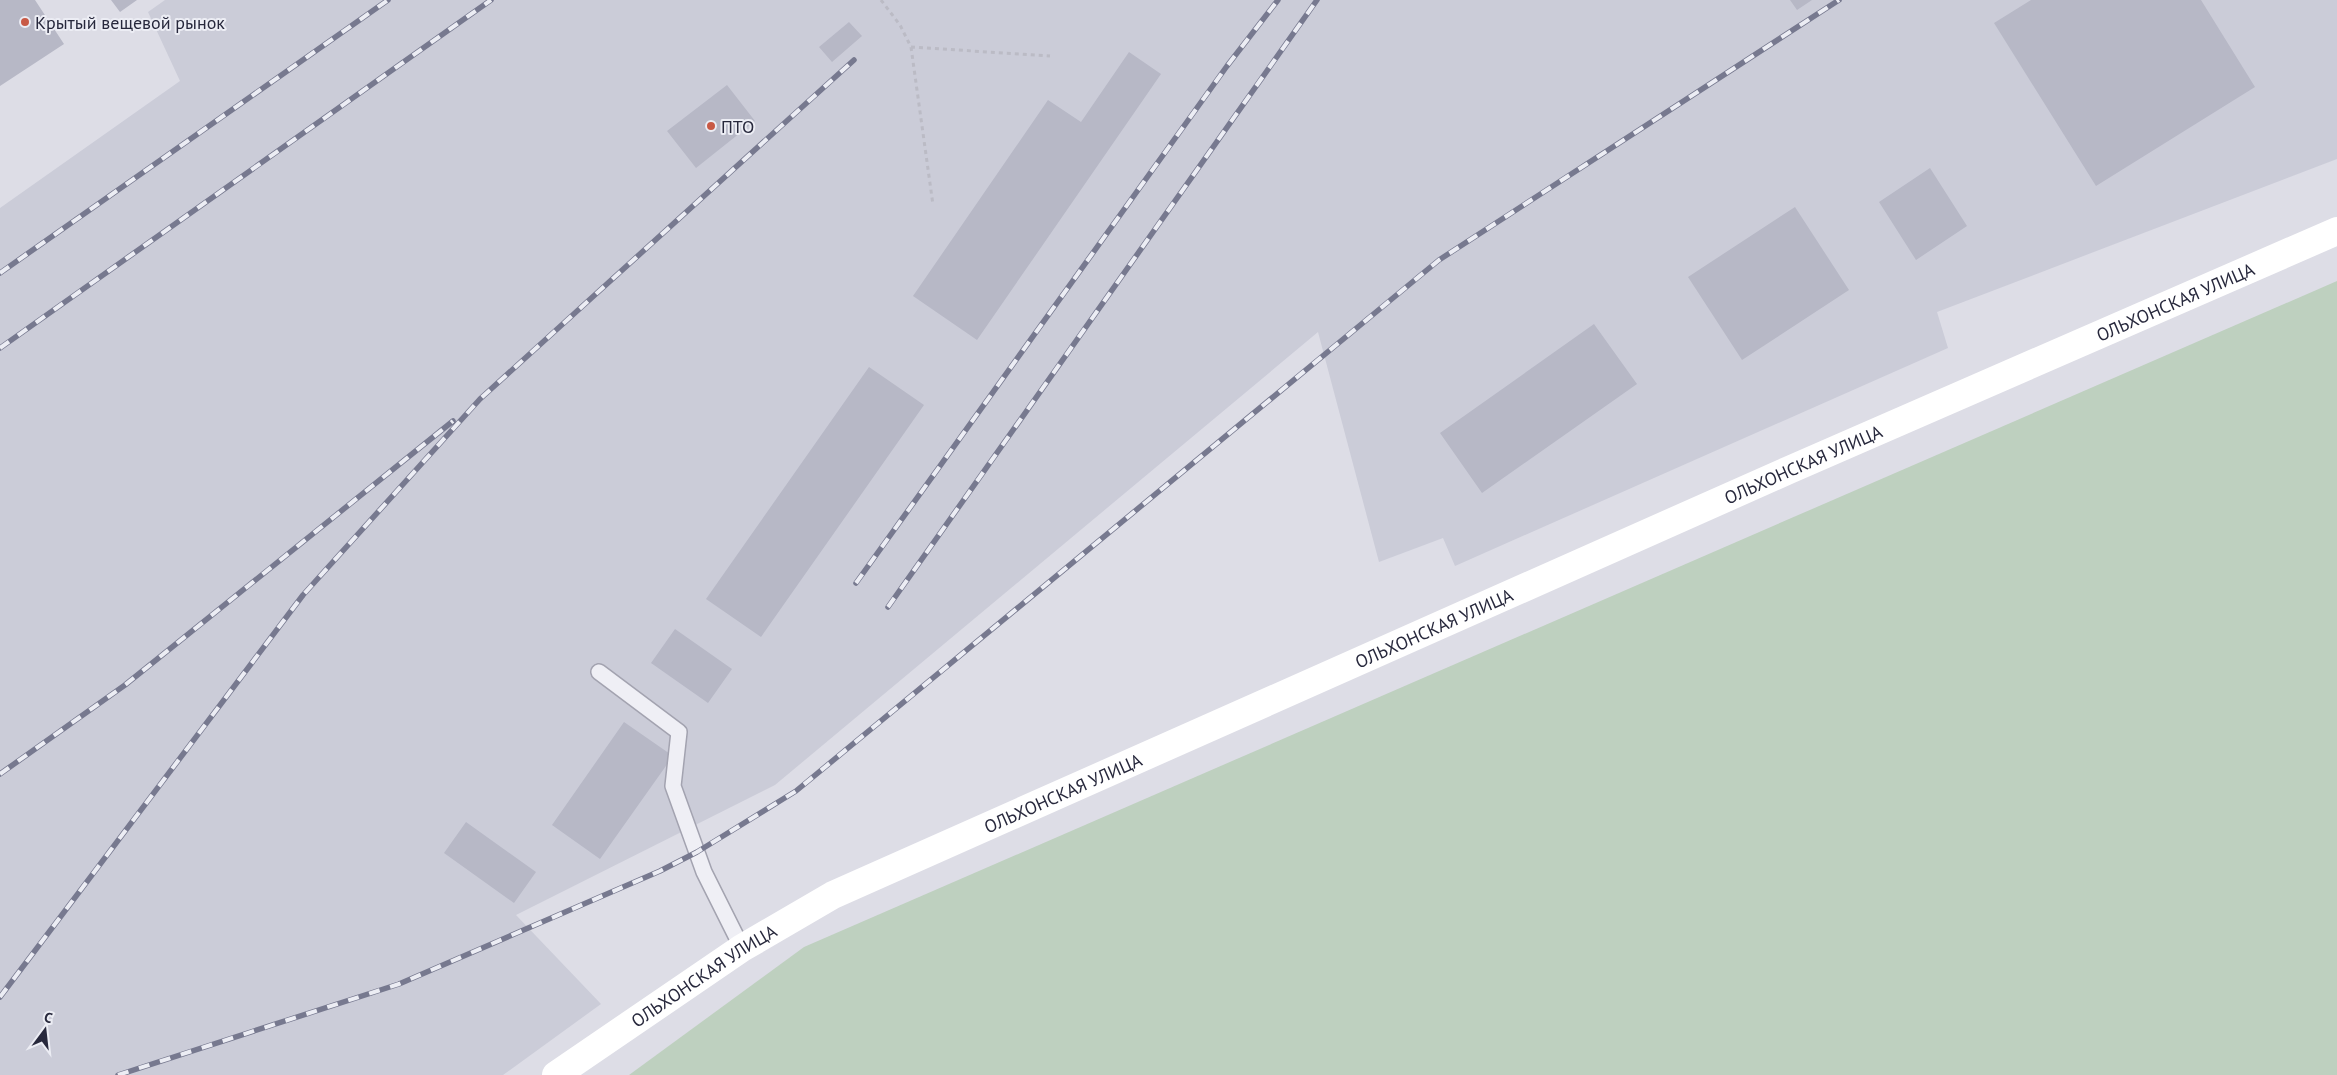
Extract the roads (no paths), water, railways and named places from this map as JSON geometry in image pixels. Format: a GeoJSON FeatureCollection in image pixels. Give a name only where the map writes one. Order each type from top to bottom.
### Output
{"type":"FeatureCollection","features":[{"type":"Feature","properties":{"kind":"street","name":"ОЛЬХОНСКАЯ УЛИЦА"},"geometry":{"type":"LineString","coordinates":[[556,1075],[742,948],[842,890],[1780,474],[2337,231]]}},
{"type":"Feature","properties":{"kind":"lane"},"geometry":{"type":"LineString","coordinates":[[599,672],[679,732],[673,786],[704,872],[742,948]]}},
{"type":"Feature","properties":{"kind":"railway"},"geometry":{"type":"LineString","coordinates":[[0,273],[388,0]]}},
{"type":"Feature","properties":{"kind":"railway"},"geometry":{"type":"LineString","coordinates":[[0,348],[491,0]]}},
{"type":"Feature","properties":{"kind":"railway"},"geometry":{"type":"LineString","coordinates":[[856,583],[1227,66],[1278,0]]}},
{"type":"Feature","properties":{"kind":"railway"},"geometry":{"type":"LineString","coordinates":[[888,607],[1317,0]]}},
{"type":"Feature","properties":{"kind":"railway"},"geometry":{"type":"LineString","coordinates":[[118,1075],[399,984],[660,871],[697,852],[796,791],[1439,260],[1839,0]]}},
{"type":"Feature","properties":{"kind":"railway"},"geometry":{"type":"LineString","coordinates":[[0,997],[303,595],[480,399],[854,60]]}},
{"type":"Feature","properties":{"kind":"railway"},"geometry":{"type":"LineString","coordinates":[[0,774],[125,685],[453,421]]}},
{"type":"Feature","properties":{"kind":"place","name":"Крытый вещевой рынок"},"geometry":{"type":"Point","coordinates":[25,22]}},
{"type":"Feature","properties":{"kind":"place","name":"ПТО"},"geometry":{"type":"Point","coordinates":[711,126]}}]}
